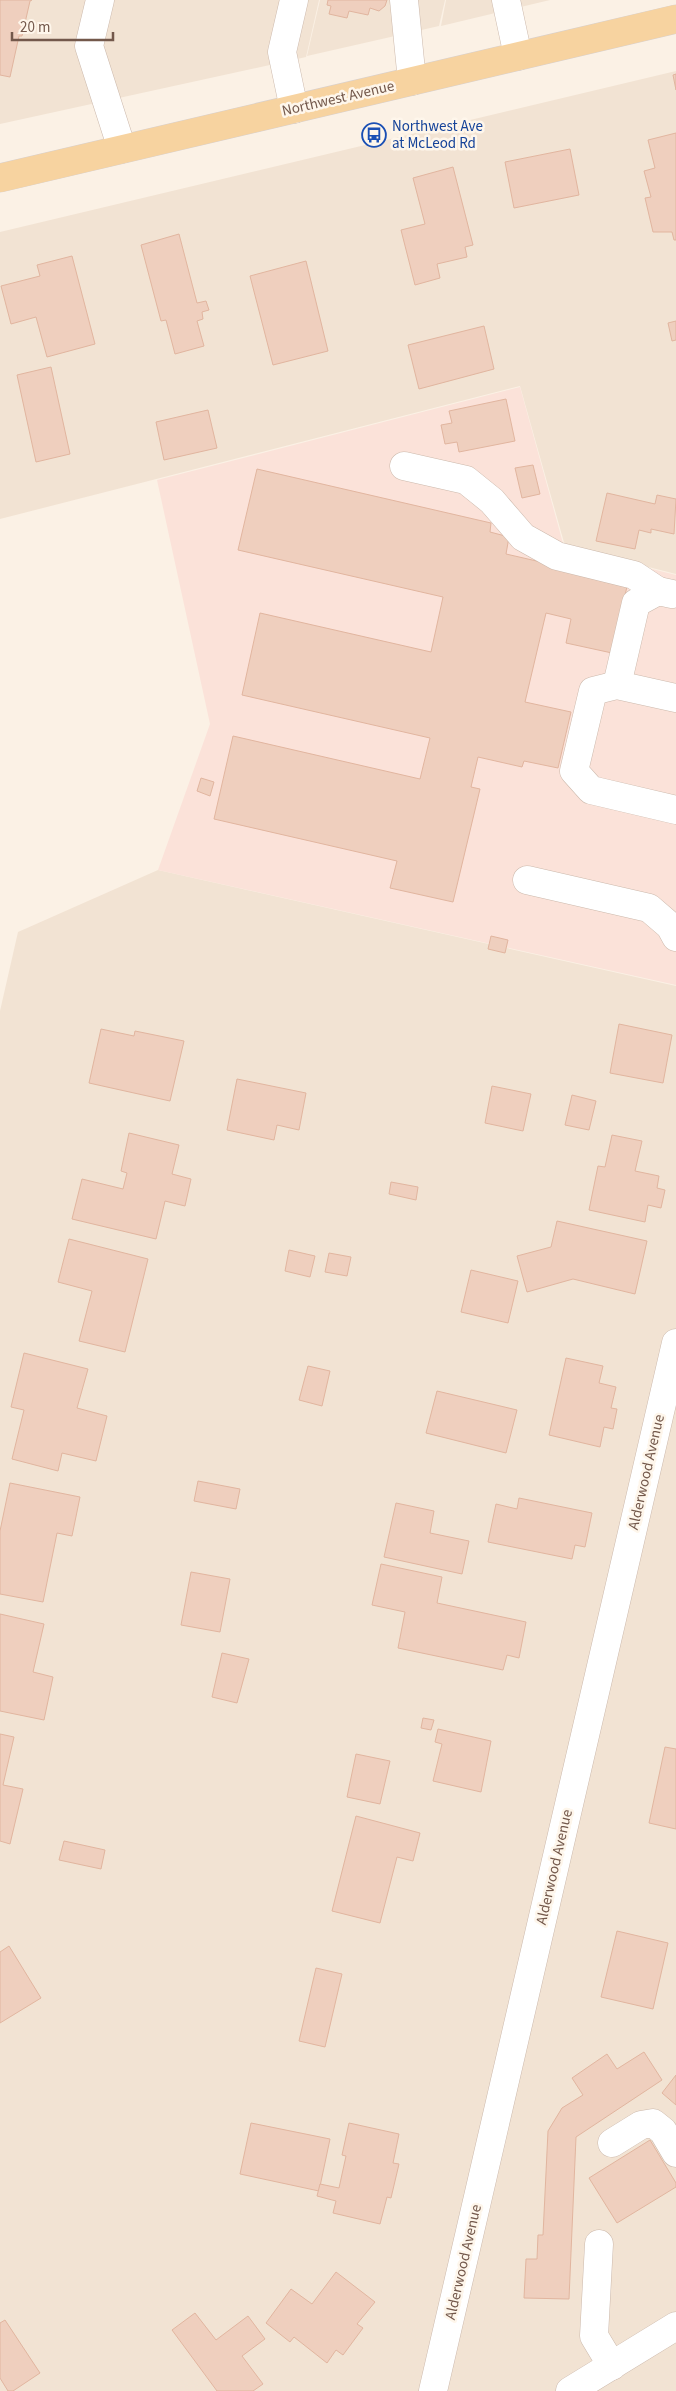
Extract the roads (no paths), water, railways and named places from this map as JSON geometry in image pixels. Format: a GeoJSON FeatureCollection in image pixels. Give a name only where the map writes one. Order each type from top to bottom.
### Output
{"type":"FeatureCollection","features":[{"type":"Feature","properties":{"kind":"main road","name":"Northwest Avenue"},"geometry":{"type":"LineString","coordinates":[[0,178],[676,18]]}},
{"type":"Feature","properties":{"kind":"street"},"geometry":{"type":"LineString","coordinates":[[100,0],[89,46],[122,149]]}},
{"type":"Feature","properties":{"kind":"street"},"geometry":{"type":"LineString","coordinates":[[294,0],[282,52],[294,109]]}},
{"type":"Feature","properties":{"kind":"street"},"geometry":{"type":"LineString","coordinates":[[404,0],[412,81]]}},
{"type":"Feature","properties":{"kind":"street"},"geometry":{"type":"LineString","coordinates":[[506,0],[518,56]]}},
{"type":"Feature","properties":{"kind":"street"},"geometry":{"type":"LineString","coordinates":[[404,466],[466,480],[492,501],[523,537],[557,556],[634,576],[667,593]]}},
{"type":"Feature","properties":{"kind":"street"},"geometry":{"type":"LineString","coordinates":[[617,685],[636,603],[667,593]]}},
{"type":"Feature","properties":{"kind":"street"},"geometry":{"type":"LineString","coordinates":[[676,698],[617,685],[593,691],[574,771],[591,790],[676,810]]}},
{"type":"Feature","properties":{"kind":"street"},"geometry":{"type":"LineString","coordinates":[[527,880],[649,908],[670,926],[676,936]]}},
{"type":"Feature","properties":{"kind":"street","name":"Alderwood Avenue"},"geometry":{"type":"LineString","coordinates":[[433,2391],[676,1343]]}},
{"type":"Feature","properties":{"kind":"street"},"geometry":{"type":"LineString","coordinates":[[612,2143],[641,2125],[652,2123],[663,2132],[676,2153]]}},
{"type":"Feature","properties":{"kind":"street"},"geometry":{"type":"LineString","coordinates":[[599,2244],[594,2336],[612,2366]]}},
{"type":"Feature","properties":{"kind":"street"},"geometry":{"type":"LineString","coordinates":[[570,2391],[676,2326]]}},
{"type":"Feature","properties":{"kind":"place","name":"Northwest Ave at McLeod Rd"},"geometry":{"type":"Point","coordinates":[374,135]}}]}
